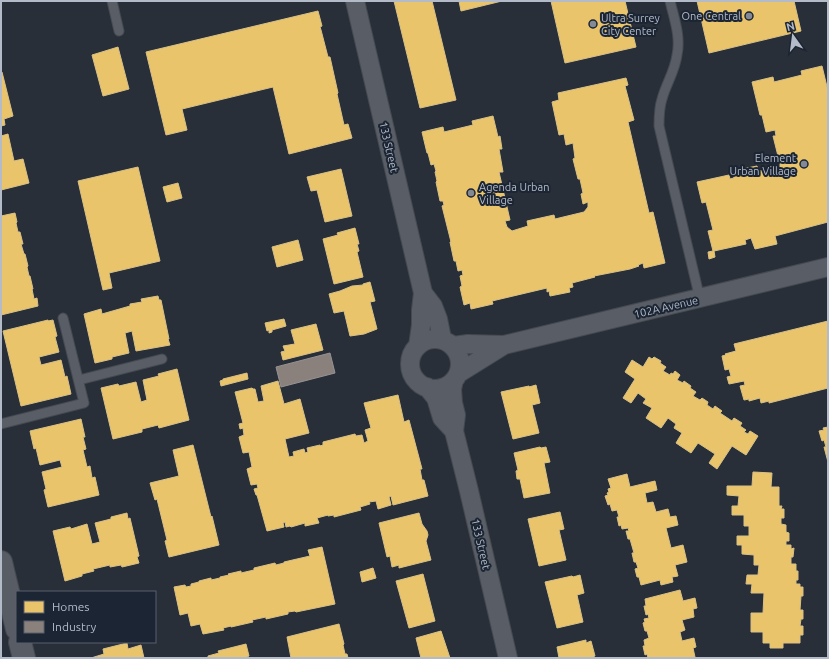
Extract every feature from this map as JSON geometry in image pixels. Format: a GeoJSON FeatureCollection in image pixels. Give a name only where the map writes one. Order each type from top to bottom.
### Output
{"type":"FeatureCollection","features":[{"type":"Feature","properties":{"kind":"main road"},"geometry":{"type":"LineString","coordinates":[[1,562],[6,602],[16,627]]}},
{"type":"Feature","properties":{"kind":"main road"},"geometry":{"type":"LineString","coordinates":[[20,643],[24,658]]}},
{"type":"Feature","properties":{"kind":"street","name":"133 Street"},"geometry":{"type":"LineString","coordinates":[[355,1],[423,293],[418,346]]}},
{"type":"Feature","properties":{"kind":"street","name":"102A Avenue"},"geometry":{"type":"LineString","coordinates":[[447,343],[504,345],[828,268]]}},
{"type":"Feature","properties":{"kind":"street","name":"133 Street"},"geometry":{"type":"LineString","coordinates":[[423,293],[433,306],[447,343]]}},
{"type":"Feature","properties":{"kind":"street"},"geometry":{"type":"LineString","coordinates":[[435,339],[447,343],[457,351],[460,358],[460,366],[457,377],[448,385],[441,388],[434,389],[426,387],[415,378],[410,363],[411,357],[418,346],[423,342],[435,339]]}},
{"type":"Feature","properties":{"kind":"street","name":"102A Avenue"},"geometry":{"type":"LineString","coordinates":[[457,377],[504,345]]}},
{"type":"Feature","properties":{"kind":"street","name":"133 Street"},"geometry":{"type":"LineString","coordinates":[[457,377],[452,389],[453,404],[456,414],[454,431],[508,658]]}},
{"type":"Feature","properties":{"kind":"street","name":"133 Street"},"geometry":{"type":"LineString","coordinates":[[426,387],[436,398],[442,418],[454,431]]}},
{"type":"Feature","properties":{"kind":"lane"},"geometry":{"type":"LineString","coordinates":[[112,1],[119,31]]}},
{"type":"Feature","properties":{"kind":"lane"},"geometry":{"type":"LineString","coordinates":[[670,1],[678,42],[678,55],[661,100],[659,126],[700,299]]}},
{"type":"Feature","properties":{"kind":"lane"},"geometry":{"type":"LineString","coordinates":[[1,424],[84,403],[63,318]]}},
{"type":"Feature","properties":{"kind":"lane"},"geometry":{"type":"LineString","coordinates":[[79,380],[162,359]]}},
{"type":"Feature","properties":{"kind":"building: Homes"},"geometry":{"type":"Polygon","coordinates":[[[394,1],[432,1],[456,100],[420,108],[394,1]]]}},
{"type":"Feature","properties":{"kind":"building: Homes"},"geometry":{"type":"Polygon","coordinates":[[[459,1],[502,1],[461,11],[459,1]]]}},
{"type":"Feature","properties":{"kind":"building: Homes","name":"Ultra Surrey City Center"},"geometry":{"type":"Polygon","coordinates":[[[551,1],[625,1],[636,47],[565,63],[551,1]]]}},
{"type":"Feature","properties":{"kind":"building: Homes","name":"One Central"},"geometry":{"type":"Polygon","coordinates":[[[697,1],[794,1],[801,31],[709,53],[697,1]]]}},
{"type":"Feature","properties":{"kind":"building: Homes"},"geometry":{"type":"Polygon","coordinates":[[[318,11],[322,26],[320,27],[328,57],[330,57],[344,125],[348,124],[352,138],[289,154],[273,87],[182,109],[187,130],[166,135],[146,52],[318,11]]]}},
{"type":"Feature","properties":{"kind":"building: Homes"},"geometry":{"type":"Polygon","coordinates":[[[118,47],[129,89],[103,96],[92,55],[118,47]]]}},
{"type":"Feature","properties":{"kind":"building: Homes","name":"Element Urban Village"},"geometry":{"type":"Polygon","coordinates":[[[822,66],[828,91],[828,222],[775,236],[777,244],[755,249],[751,238],[745,240],[746,244],[714,251],[715,257],[709,259],[708,252],[713,251],[708,231],[713,230],[706,202],[702,203],[697,182],[729,175],[730,179],[734,178],[732,171],[757,166],[759,174],[761,174],[760,171],[772,168],[773,172],[777,171],[780,167],[779,156],[773,136],[776,136],[775,130],[766,132],[752,82],[773,77],[774,82],[802,75],[801,71],[822,66]]]}},
{"type":"Feature","properties":{"kind":"building: Homes"},"geometry":{"type":"Polygon","coordinates":[[[1,72],[13,116],[4,119],[5,125],[1,126],[1,72]]]}},
{"type":"Feature","properties":{"kind":"building: Homes","name":"Agenda Urban Village"},"geometry":{"type":"Polygon","coordinates":[[[626,78],[628,85],[625,86],[634,120],[628,122],[649,213],[653,212],[665,263],[644,268],[643,263],[630,269],[594,276],[595,277],[572,283],[573,287],[569,288],[570,292],[550,296],[549,291],[547,292],[547,288],[492,301],[493,304],[471,309],[470,303],[464,305],[460,287],[462,286],[460,276],[463,275],[462,270],[458,271],[456,261],[454,261],[442,206],[444,205],[443,201],[440,201],[436,182],[436,171],[434,164],[431,165],[422,132],[443,127],[444,132],[473,125],[472,121],[493,116],[498,137],[500,136],[502,149],[499,149],[503,172],[499,172],[510,220],[505,221],[507,227],[512,231],[528,226],[527,221],[554,215],[555,219],[584,212],[588,207],[588,202],[583,204],[581,194],[583,193],[580,179],[578,179],[573,159],[575,158],[573,143],[566,145],[564,134],[559,135],[552,102],[559,100],[558,93],[626,78]]]}},
{"type":"Feature","properties":{"kind":"building: Homes"},"geometry":{"type":"Polygon","coordinates":[[[8,134],[14,161],[23,159],[29,183],[1,190],[1,136],[8,134]]]}},
{"type":"Feature","properties":{"kind":"building: Homes"},"geometry":{"type":"Polygon","coordinates":[[[138,167],[160,261],[109,273],[112,288],[103,290],[78,181],[138,167]]]}},
{"type":"Feature","properties":{"kind":"building: Homes"},"geometry":{"type":"Polygon","coordinates":[[[341,169],[352,216],[325,222],[317,190],[311,191],[307,177],[341,169]]]}},
{"type":"Feature","properties":{"kind":"building: Homes"},"geometry":{"type":"Polygon","coordinates":[[[178,183],[182,198],[167,202],[163,187],[178,183]]]}},
{"type":"Feature","properties":{"kind":"building: Homes"},"geometry":{"type":"Polygon","coordinates":[[[15,213],[18,232],[20,232],[23,244],[21,244],[28,266],[34,299],[37,298],[38,306],[1,315],[1,216],[15,213]]]}},
{"type":"Feature","properties":{"kind":"building: Homes"},"geometry":{"type":"Polygon","coordinates":[[[355,228],[359,244],[357,244],[359,251],[357,252],[363,277],[334,284],[323,239],[355,228]]]}},
{"type":"Feature","properties":{"kind":"building: Homes"},"geometry":{"type":"Polygon","coordinates":[[[298,240],[303,260],[277,267],[272,247],[298,240]]]}},
{"type":"Feature","properties":{"kind":"building: Homes"},"geometry":{"type":"Polygon","coordinates":[[[370,282],[375,301],[370,302],[377,329],[364,334],[350,336],[344,311],[334,313],[329,294],[352,286],[363,285],[370,282]]]}},
{"type":"Feature","properties":{"kind":"building: Homes"},"geometry":{"type":"Polygon","coordinates":[[[158,296],[159,300],[161,300],[170,345],[136,351],[132,331],[125,333],[129,353],[95,363],[84,314],[101,309],[102,314],[130,306],[130,304],[142,302],[141,299],[158,296]]]}},
{"type":"Feature","properties":{"kind":"building: Homes"},"geometry":{"type":"Polygon","coordinates":[[[284,319],[286,326],[272,330],[272,332],[269,333],[269,330],[267,331],[265,323],[284,319]]]}},
{"type":"Feature","properties":{"kind":"building: Homes"},"geometry":{"type":"Polygon","coordinates":[[[53,320],[59,352],[39,357],[41,365],[61,360],[65,377],[67,376],[71,394],[21,406],[3,331],[53,320]]]}},
{"type":"Feature","properties":{"kind":"building: Homes"},"geometry":{"type":"Polygon","coordinates":[[[828,321],[828,388],[769,403],[769,401],[761,403],[760,398],[749,401],[749,399],[744,400],[740,386],[745,385],[744,381],[729,384],[727,377],[731,376],[729,369],[725,370],[722,356],[736,351],[734,344],[828,321]]]}},
{"type":"Feature","properties":{"kind":"building: Homes"},"geometry":{"type":"Polygon","coordinates":[[[316,324],[323,350],[283,360],[281,352],[285,351],[283,346],[295,344],[291,330],[316,324]]]}},
{"type":"Feature","properties":{"kind":"building: Homes"},"geometry":{"type":"Polygon","coordinates":[[[649,357],[652,359],[654,357],[661,361],[660,363],[666,367],[663,371],[670,375],[675,371],[680,375],[677,380],[683,383],[684,381],[691,386],[690,388],[696,392],[693,396],[700,400],[702,398],[708,402],[707,405],[713,409],[715,406],[722,411],[720,413],[732,421],[734,418],[742,423],[740,426],[746,430],[744,432],[748,434],[750,431],[758,436],[746,455],[732,446],[717,469],[709,463],[715,454],[698,443],[691,453],[676,443],[682,433],[674,428],[676,424],[668,418],[661,428],[646,418],[652,408],[643,403],[646,399],[638,393],[631,403],[623,398],[635,379],[625,372],[632,360],[643,367],[649,357]]]}},
{"type":"Feature","properties":{"kind":"building: Homes"},"geometry":{"type":"Polygon","coordinates":[[[177,369],[189,420],[159,428],[158,425],[142,429],[142,432],[113,439],[101,388],[136,382],[141,402],[147,400],[143,380],[177,369]]]}},
{"type":"Feature","properties":{"kind":"building: Homes"},"geometry":{"type":"Polygon","coordinates":[[[247,373],[248,379],[221,386],[220,381],[223,379],[247,373]]]}},
{"type":"Feature","properties":{"kind":"building: Homes"},"geometry":{"type":"Polygon","coordinates":[[[278,381],[284,404],[300,399],[309,433],[285,439],[289,457],[294,456],[293,452],[304,449],[305,453],[308,452],[307,448],[320,446],[323,445],[323,442],[355,434],[356,436],[362,435],[364,443],[368,441],[365,430],[371,428],[364,403],[398,395],[404,422],[409,420],[422,469],[420,469],[422,480],[424,480],[428,496],[393,505],[391,496],[389,497],[391,505],[378,509],[376,501],[369,502],[370,504],[360,507],[361,510],[334,517],[334,515],[328,515],[317,518],[319,523],[305,526],[305,523],[286,527],[285,522],[283,523],[284,527],[267,531],[254,489],[258,488],[257,484],[251,485],[247,469],[252,467],[249,452],[243,453],[239,437],[244,435],[243,428],[240,429],[239,424],[243,423],[235,392],[252,388],[255,389],[258,402],[264,401],[261,386],[278,381]]]}},
{"type":"Feature","properties":{"kind":"building: Homes"},"geometry":{"type":"Polygon","coordinates":[[[536,385],[540,403],[532,405],[539,433],[513,439],[501,392],[536,385]]]}},
{"type":"Feature","properties":{"kind":"building: Homes"},"geometry":{"type":"Polygon","coordinates":[[[81,419],[86,449],[83,450],[87,467],[90,466],[92,478],[95,477],[99,495],[48,507],[42,472],[62,467],[60,460],[40,465],[36,448],[34,449],[30,431],[81,419]]]}},
{"type":"Feature","properties":{"kind":"building: Homes"},"geometry":{"type":"Polygon","coordinates":[[[828,427],[828,462],[824,447],[826,447],[824,440],[822,441],[819,431],[828,427]]]}},
{"type":"Feature","properties":{"kind":"building: Homes"},"geometry":{"type":"Polygon","coordinates":[[[193,445],[219,545],[169,557],[165,541],[167,540],[157,499],[155,500],[150,483],[179,476],[173,450],[193,445]]]}},
{"type":"Feature","properties":{"kind":"building: Homes"},"geometry":{"type":"Polygon","coordinates":[[[546,447],[550,462],[544,463],[550,493],[524,498],[520,479],[517,479],[516,471],[518,470],[514,453],[546,447]]]}},
{"type":"Feature","properties":{"kind":"building: Homes"},"geometry":{"type":"Polygon","coordinates":[[[753,472],[772,473],[771,487],[779,487],[779,506],[782,506],[781,509],[784,509],[784,518],[781,518],[781,524],[786,525],[786,532],[789,533],[789,541],[786,541],[786,545],[791,545],[791,549],[794,548],[793,557],[791,557],[791,564],[796,564],[796,571],[798,571],[798,580],[796,580],[796,584],[800,584],[800,587],[803,587],[800,610],[803,610],[803,619],[801,619],[800,626],[803,626],[803,635],[800,635],[800,643],[783,643],[783,648],[770,648],[770,643],[763,643],[763,632],[751,632],[751,613],[763,613],[764,593],[751,593],[752,584],[746,584],[747,575],[758,575],[759,565],[754,565],[754,555],[742,554],[742,545],[737,545],[737,536],[749,536],[749,526],[744,526],[744,515],[732,515],[732,506],[738,506],[739,496],[727,495],[727,486],[752,486],[753,472]]]}},
{"type":"Feature","properties":{"kind":"building: Homes"},"geometry":{"type":"Polygon","coordinates":[[[627,474],[630,487],[655,481],[657,490],[645,493],[647,503],[653,502],[656,512],[668,509],[670,517],[676,516],[678,525],[666,528],[671,548],[683,545],[687,562],[675,565],[678,576],[672,577],[673,582],[661,585],[660,580],[641,585],[639,577],[637,577],[635,569],[638,568],[636,562],[634,562],[632,553],[634,553],[626,531],[629,531],[628,528],[622,529],[621,525],[619,526],[617,510],[612,511],[605,496],[608,495],[608,489],[611,488],[608,479],[627,474]]]}},
{"type":"Feature","properties":{"kind":"building: Homes"},"geometry":{"type":"Polygon","coordinates":[[[560,512],[564,529],[559,530],[566,560],[539,566],[528,519],[560,512]]]}},
{"type":"Feature","properties":{"kind":"building: Homes"},"geometry":{"type":"Polygon","coordinates":[[[127,513],[128,519],[130,518],[139,556],[137,557],[139,563],[122,567],[121,565],[110,567],[110,565],[93,569],[94,571],[65,581],[53,531],[70,527],[71,529],[87,524],[92,544],[100,542],[95,523],[127,513]]]}},
{"type":"Feature","properties":{"kind":"building: Homes"},"geometry":{"type":"Polygon","coordinates":[[[419,513],[422,524],[427,531],[428,535],[426,541],[431,560],[399,568],[399,565],[392,567],[390,556],[387,557],[379,523],[419,513]]]}},
{"type":"Feature","properties":{"kind":"building: Homes"},"geometry":{"type":"Polygon","coordinates":[[[322,547],[335,604],[296,612],[288,612],[288,614],[266,619],[266,617],[252,620],[253,622],[231,626],[223,628],[224,630],[203,634],[200,624],[191,626],[188,613],[180,615],[174,587],[185,585],[186,587],[191,586],[191,584],[199,581],[211,578],[211,580],[220,578],[229,575],[228,574],[241,571],[241,573],[254,570],[254,568],[275,563],[276,565],[310,556],[308,550],[322,547]]]}},
{"type":"Feature","properties":{"kind":"building: Homes"},"geometry":{"type":"Polygon","coordinates":[[[373,568],[376,578],[362,582],[360,572],[373,568]]]}},
{"type":"Feature","properties":{"kind":"building: Homes"},"geometry":{"type":"Polygon","coordinates":[[[423,574],[435,621],[409,628],[396,581],[423,574]]]}},
{"type":"Feature","properties":{"kind":"building: Homes"},"geometry":{"type":"Polygon","coordinates":[[[580,575],[584,593],[577,595],[583,622],[557,628],[545,582],[580,575]]]}},
{"type":"Feature","properties":{"kind":"building: Homes"},"geometry":{"type":"Polygon","coordinates":[[[680,590],[683,601],[695,598],[697,608],[693,609],[694,617],[682,620],[685,630],[680,632],[682,641],[694,638],[696,647],[693,648],[695,657],[648,658],[647,654],[645,655],[643,646],[645,646],[644,640],[649,638],[643,623],[645,622],[644,619],[649,618],[648,614],[646,615],[644,606],[646,606],[645,599],[680,590]]]}},
{"type":"Feature","properties":{"kind":"building: Homes"},"geometry":{"type":"Polygon","coordinates":[[[339,624],[345,654],[347,654],[348,658],[291,658],[287,637],[339,624]]]}},
{"type":"Feature","properties":{"kind":"building: Homes"},"geometry":{"type":"Polygon","coordinates":[[[441,631],[450,658],[421,658],[416,638],[441,631]]]}},
{"type":"Feature","properties":{"kind":"building: Homes"},"geometry":{"type":"Polygon","coordinates":[[[586,640],[586,643],[591,641],[595,656],[594,658],[559,658],[557,647],[586,640]]]}},
{"type":"Feature","properties":{"kind":"building: Homes"},"geometry":{"type":"Polygon","coordinates":[[[127,643],[128,649],[141,645],[144,658],[91,658],[104,654],[103,649],[127,643]]]}},
{"type":"Feature","properties":{"kind":"building: Homes"},"geometry":{"type":"Polygon","coordinates":[[[246,644],[249,656],[247,658],[208,658],[208,656],[219,653],[218,651],[246,644]]]}},
{"type":"Feature","properties":{"kind":"building: Industry"},"geometry":{"type":"Polygon","coordinates":[[[330,353],[335,373],[281,387],[276,367],[330,353]]]}},
{"type":"Feature","properties":{"kind":"place","name":"One Central"},"geometry":{"type":"Point","coordinates":[749,16]}},
{"type":"Feature","properties":{"kind":"place","name":"Ultra Surrey City Center"},"geometry":{"type":"Point","coordinates":[593,24]}},
{"type":"Feature","properties":{"kind":"place","name":"Element Urban Village"},"geometry":{"type":"Point","coordinates":[804,164]}},
{"type":"Feature","properties":{"kind":"place","name":"Agenda Urban Village"},"geometry":{"type":"Point","coordinates":[471,193]}}]}
